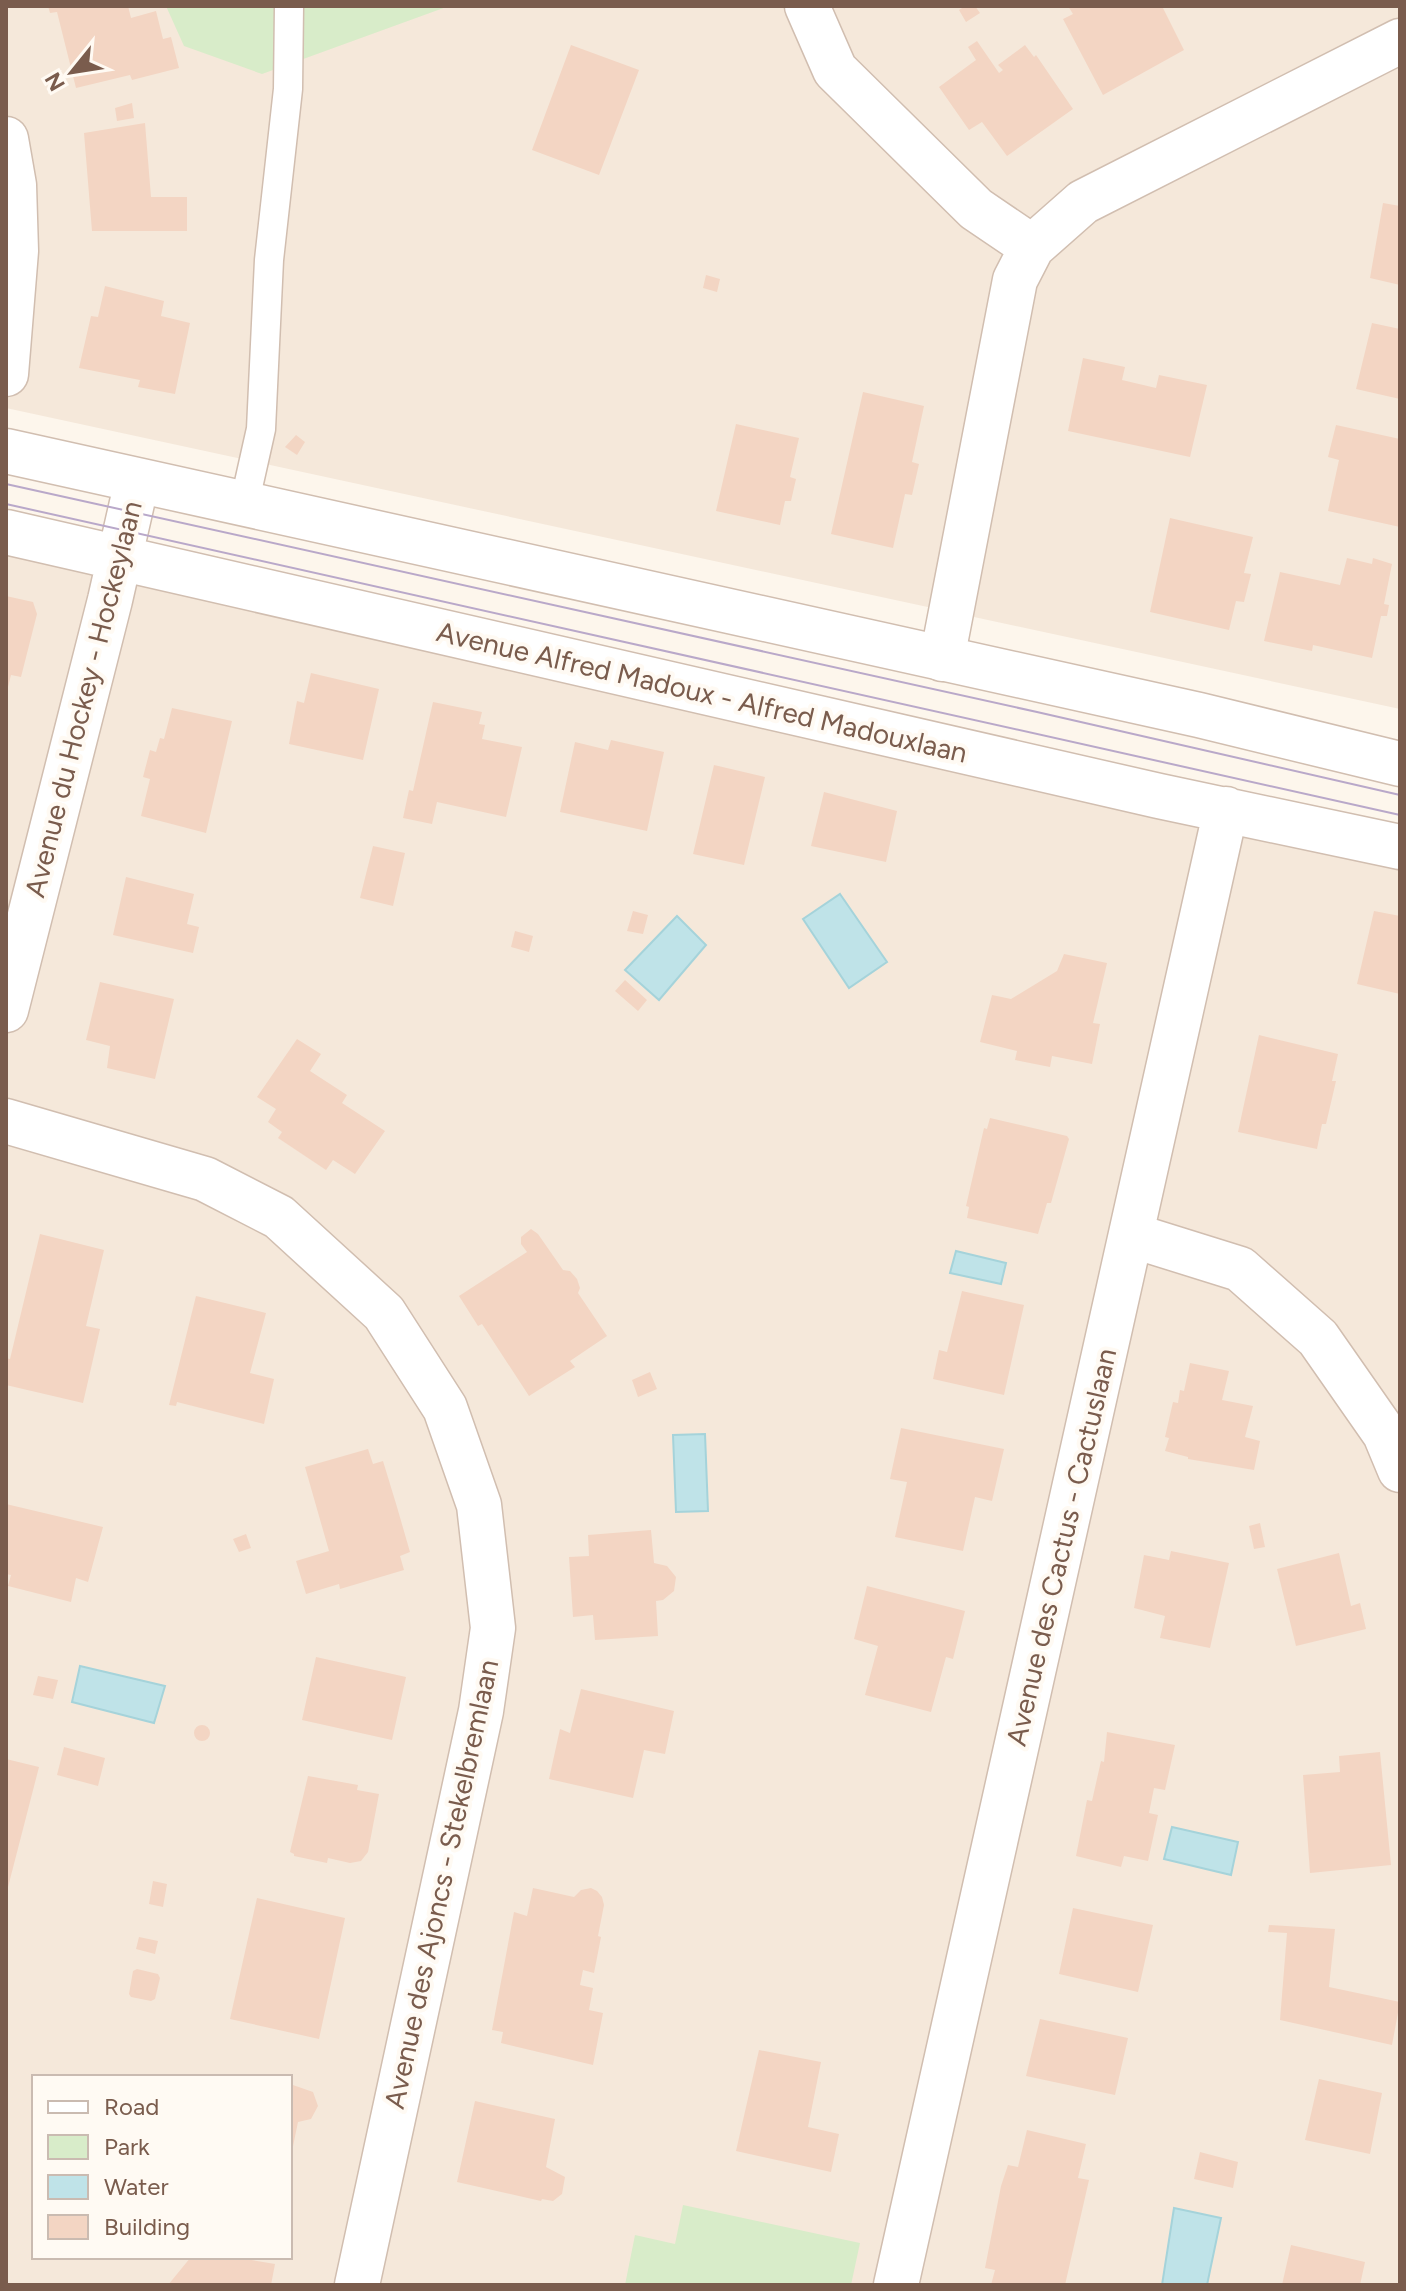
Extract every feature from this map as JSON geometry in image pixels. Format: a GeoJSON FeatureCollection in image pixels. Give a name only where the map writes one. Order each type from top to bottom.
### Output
{"type":"FeatureCollection","features":[{"type":"Feature","properties":{"kind":"street"},"geometry":{"type":"LineString","coordinates":[[807,6],[835,70],[976,209],[1032,247]]}},
{"type":"Feature","properties":{"kind":"street"},"geometry":{"type":"LineString","coordinates":[[942,659],[1015,280],[1032,247],[1083,202],[1400,41]]}},
{"type":"Feature","properties":{"kind":"street"},"geometry":{"type":"LineString","coordinates":[[6,139],[14,185],[16,251],[6,374]]}},
{"type":"Feature","properties":{"kind":"street"},"geometry":{"type":"LineString","coordinates":[[6,451],[1240,724],[1400,764]]}},
{"type":"Feature","properties":{"kind":"street","name":"Avenue du Hockey - Hockeylaan"},"geometry":{"type":"LineString","coordinates":[[6,1010],[137,481]]}},
{"type":"Feature","properties":{"kind":"street","name":"Avenue Alfred Madoux - Alfred Madouxlaan"},"geometry":{"type":"LineString","coordinates":[[6,532],[1159,796],[1400,847]]}},
{"type":"Feature","properties":{"kind":"street","name":"Avenue des Cactus - Cactuslaan"},"geometry":{"type":"LineString","coordinates":[[896,2285],[1226,809]]}},
{"type":"Feature","properties":{"kind":"street","name":"Avenue des Ajoncs - Stekelbremlaan"},"geometry":{"type":"LineString","coordinates":[[6,1121],[205,1179],[279,1217],[384,1313],[445,1408],[479,1505],[493,1628],[481,1711],[357,2285]]}},
{"type":"Feature","properties":{"kind":"street"},"geometry":{"type":"LineString","coordinates":[[1131,1235],[1240,1269],[1318,1338],[1385,1434],[1400,1470]]}},
{"type":"Feature","properties":{"kind":"lane"},"geometry":{"type":"LineString","coordinates":[[244,505],[261,429],[269,260],[288,89],[289,6]]}},
{"type":"Feature","properties":{"kind":"shaded area"},"geometry":{"type":"Polygon","coordinates":[[[6,6],[1400,6],[1400,709],[6,408],[6,6]]]}},
{"type":"Feature","properties":{"kind":"shaded area"},"geometry":{"type":"Polygon","coordinates":[[[6,544],[1400,862],[1400,2285],[6,2285],[6,544]]]}},
{"type":"Feature","properties":{"kind":"green space"},"geometry":{"type":"Polygon","coordinates":[[[166,6],[449,6],[262,74],[184,46],[166,6]]]}},
{"type":"Feature","properties":{"kind":"green space"},"geometry":{"type":"Polygon","coordinates":[[[683,2205],[860,2243],[851,2285],[625,2285],[635,2235],[675,2244],[683,2205]]]}},
{"type":"Feature","properties":{"kind":"water"},"geometry":{"type":"Polygon","coordinates":[[[840,894],[887,962],[849,988],[803,919],[840,894]]]}},
{"type":"Feature","properties":{"kind":"water"},"geometry":{"type":"Polygon","coordinates":[[[677,916],[706,945],[659,1000],[625,970],[677,916]]]}},
{"type":"Feature","properties":{"kind":"water"},"geometry":{"type":"Polygon","coordinates":[[[956,1251],[1006,1263],[1001,1284],[950,1273],[956,1251]]]}},
{"type":"Feature","properties":{"kind":"water"},"geometry":{"type":"Polygon","coordinates":[[[705,1434],[708,1511],[676,1512],[673,1435],[705,1434]]]}},
{"type":"Feature","properties":{"kind":"water"},"geometry":{"type":"Polygon","coordinates":[[[80,1666],[165,1686],[154,1723],[72,1702],[80,1666]]]}},
{"type":"Feature","properties":{"kind":"water"},"geometry":{"type":"Polygon","coordinates":[[[1172,1827],[1238,1842],[1231,1875],[1164,1859],[1172,1827]]]}},
{"type":"Feature","properties":{"kind":"water"},"geometry":{"type":"Polygon","coordinates":[[[1174,2208],[1221,2218],[1207,2285],[1162,2285],[1174,2208]]]}},
{"type":"Feature","properties":{"kind":"building"},"geometry":{"type":"Polygon","coordinates":[[[48,6],[128,6],[131,18],[156,11],[163,39],[171,37],[179,68],[132,80],[130,75],[76,88],[57,12],[50,13],[48,6]]]}},
{"type":"Feature","properties":{"kind":"building"},"geometry":{"type":"Polygon","coordinates":[[[965,6],[975,6],[980,13],[966,22],[959,10],[965,6]]]}},
{"type":"Feature","properties":{"kind":"building"},"geometry":{"type":"Polygon","coordinates":[[[1068,6],[1162,6],[1184,50],[1103,95],[1063,19],[1073,14],[1068,6]]]}},
{"type":"Feature","properties":{"kind":"building"},"geometry":{"type":"Polygon","coordinates":[[[977,41],[999,73],[1003,70],[998,65],[1025,45],[1034,57],[1036,55],[1073,109],[1007,156],[982,122],[969,130],[939,87],[976,60],[968,47],[977,41]]]}},
{"type":"Feature","properties":{"kind":"building"},"geometry":{"type":"Polygon","coordinates":[[[571,45],[639,70],[599,175],[532,150],[571,45]]]}},
{"type":"Feature","properties":{"kind":"building"},"geometry":{"type":"Polygon","coordinates":[[[132,103],[134,118],[117,121],[115,108],[132,103]]]}},
{"type":"Feature","properties":{"kind":"building"},"geometry":{"type":"Polygon","coordinates":[[[145,123],[151,197],[187,197],[187,231],[92,231],[84,133],[145,123]]]}},
{"type":"Feature","properties":{"kind":"building"},"geometry":{"type":"Polygon","coordinates":[[[1383,203],[1400,206],[1400,285],[1370,278],[1383,203]]]}},
{"type":"Feature","properties":{"kind":"building"},"geometry":{"type":"Polygon","coordinates":[[[706,275],[720,279],[717,292],[703,288],[706,275]]]}},
{"type":"Feature","properties":{"kind":"building"},"geometry":{"type":"Polygon","coordinates":[[[105,286],[164,301],[161,316],[190,323],[175,394],[138,387],[140,380],[79,368],[91,316],[98,317],[105,286]]]}},
{"type":"Feature","properties":{"kind":"building"},"geometry":{"type":"Polygon","coordinates":[[[1372,323],[1400,329],[1400,399],[1356,389],[1372,323]]]}},
{"type":"Feature","properties":{"kind":"building"},"geometry":{"type":"Polygon","coordinates":[[[1083,358],[1125,367],[1122,380],[1156,388],[1159,375],[1207,385],[1190,457],[1068,431],[1083,358]]]}},
{"type":"Feature","properties":{"kind":"building"},"geometry":{"type":"Polygon","coordinates":[[[863,392],[924,406],[912,462],[919,464],[912,495],[905,494],[893,548],[831,534],[863,392]]]}},
{"type":"Feature","properties":{"kind":"building"},"geometry":{"type":"Polygon","coordinates":[[[736,424],[799,438],[790,477],[796,479],[791,501],[785,501],[780,525],[716,511],[736,424]]]}},
{"type":"Feature","properties":{"kind":"building"},"geometry":{"type":"Polygon","coordinates":[[[1336,425],[1400,439],[1400,527],[1328,511],[1339,460],[1328,457],[1336,425]]]}},
{"type":"Feature","properties":{"kind":"building"},"geometry":{"type":"Polygon","coordinates":[[[296,435],[305,442],[297,455],[285,447],[296,435]]]}},
{"type":"Feature","properties":{"kind":"building"},"geometry":{"type":"Polygon","coordinates":[[[1170,518],[1253,537],[1244,573],[1251,574],[1244,602],[1236,601],[1229,630],[1150,612],[1170,518]]]}},
{"type":"Feature","properties":{"kind":"building"},"geometry":{"type":"Polygon","coordinates":[[[1347,558],[1372,564],[1373,558],[1392,564],[1384,604],[1389,605],[1387,616],[1381,616],[1372,658],[1313,645],[1312,651],[1264,641],[1280,572],[1340,585],[1347,558]]]}},
{"type":"Feature","properties":{"kind":"building"},"geometry":{"type":"Polygon","coordinates":[[[6,596],[33,602],[37,614],[21,677],[11,675],[7,691],[6,596]]]}},
{"type":"Feature","properties":{"kind":"building"},"geometry":{"type":"Polygon","coordinates":[[[311,673],[379,689],[363,760],[289,744],[297,701],[304,703],[311,673]]]}},
{"type":"Feature","properties":{"kind":"building"},"geometry":{"type":"Polygon","coordinates":[[[433,702],[482,712],[479,724],[485,725],[482,739],[522,747],[506,817],[437,802],[432,824],[403,818],[409,790],[413,791],[433,702]]]}},
{"type":"Feature","properties":{"kind":"building"},"geometry":{"type":"Polygon","coordinates":[[[172,708],[232,721],[206,833],[141,816],[150,779],[143,777],[150,750],[156,752],[160,738],[164,739],[172,708]]]}},
{"type":"Feature","properties":{"kind":"building"},"geometry":{"type":"Polygon","coordinates":[[[611,740],[664,752],[647,831],[560,812],[575,742],[608,750],[611,740]]]}},
{"type":"Feature","properties":{"kind":"building"},"geometry":{"type":"Polygon","coordinates":[[[714,765],[765,777],[744,865],[693,854],[714,765]]]}},
{"type":"Feature","properties":{"kind":"building"},"geometry":{"type":"Polygon","coordinates":[[[824,792],[897,811],[886,862],[811,846],[824,792]]]}},
{"type":"Feature","properties":{"kind":"building"},"geometry":{"type":"Polygon","coordinates":[[[373,846],[405,853],[393,906],[360,898],[373,846]]]}},
{"type":"Feature","properties":{"kind":"building"},"geometry":{"type":"Polygon","coordinates":[[[126,877],[194,894],[187,924],[199,927],[193,953],[113,935],[126,877]]]}},
{"type":"Feature","properties":{"kind":"building"},"geometry":{"type":"Polygon","coordinates":[[[633,911],[648,915],[643,934],[627,931],[633,911]]]}},
{"type":"Feature","properties":{"kind":"building"},"geometry":{"type":"Polygon","coordinates":[[[1374,911],[1400,916],[1400,994],[1357,984],[1374,911]]]}},
{"type":"Feature","properties":{"kind":"building"},"geometry":{"type":"Polygon","coordinates":[[[515,931],[533,936],[529,952],[511,947],[515,931]]]}},
{"type":"Feature","properties":{"kind":"building"},"geometry":{"type":"Polygon","coordinates":[[[1064,954],[1107,963],[1093,1023],[1100,1024],[1092,1064],[1052,1056],[1050,1067],[1015,1060],[1017,1051],[980,1042],[992,995],[1011,999],[1057,971],[1064,954]]]}},
{"type":"Feature","properties":{"kind":"building"},"geometry":{"type":"Polygon","coordinates":[[[625,980],[647,1000],[638,1011],[615,991],[625,980]]]}},
{"type":"Feature","properties":{"kind":"building"},"geometry":{"type":"Polygon","coordinates":[[[100,982],[174,999],[155,1079],[107,1068],[110,1046],[86,1040],[100,982]]]}},
{"type":"Feature","properties":{"kind":"building"},"geometry":{"type":"Polygon","coordinates":[[[1259,1035],[1338,1054],[1332,1081],[1336,1081],[1317,1149],[1238,1132],[1259,1035]]]}},
{"type":"Feature","properties":{"kind":"building"},"geometry":{"type":"Polygon","coordinates":[[[297,1039],[321,1054],[310,1071],[347,1095],[342,1103],[385,1131],[355,1174],[333,1160],[326,1170],[278,1138],[282,1132],[268,1122],[276,1109],[257,1097],[297,1039]]]}},
{"type":"Feature","properties":{"kind":"building"},"geometry":{"type":"Polygon","coordinates":[[[990,1118],[1069,1139],[1051,1203],[1047,1203],[1038,1234],[967,1218],[969,1207],[966,1206],[984,1128],[987,1129],[990,1118]]]}},
{"type":"Feature","properties":{"kind":"building"},"geometry":{"type":"Polygon","coordinates":[[[531,1229],[538,1234],[563,1270],[570,1271],[577,1279],[578,1293],[607,1336],[570,1361],[575,1367],[529,1396],[482,1324],[478,1326],[459,1296],[527,1252],[521,1244],[521,1237],[531,1229]]]}},
{"type":"Feature","properties":{"kind":"building"},"geometry":{"type":"Polygon","coordinates":[[[40,1234],[104,1250],[86,1326],[100,1329],[83,1403],[6,1385],[6,1358],[10,1359],[40,1234]]]}},
{"type":"Feature","properties":{"kind":"building"},"geometry":{"type":"Polygon","coordinates":[[[962,1291],[1024,1305],[1004,1395],[933,1379],[939,1350],[947,1352],[962,1291]]]}},
{"type":"Feature","properties":{"kind":"building"},"geometry":{"type":"Polygon","coordinates":[[[196,1296],[266,1313],[250,1373],[274,1379],[264,1424],[177,1402],[176,1406],[169,1405],[196,1296]]]}},
{"type":"Feature","properties":{"kind":"building"},"geometry":{"type":"Polygon","coordinates":[[[1190,1363],[1229,1371],[1222,1400],[1253,1406],[1245,1437],[1260,1441],[1254,1470],[1188,1459],[1165,1451],[1173,1402],[1178,1403],[1180,1390],[1184,1391],[1190,1363]]]}},
{"type":"Feature","properties":{"kind":"building"},"geometry":{"type":"Polygon","coordinates":[[[650,1372],[657,1389],[638,1397],[632,1380],[650,1372]]]}},
{"type":"Feature","properties":{"kind":"building"},"geometry":{"type":"Polygon","coordinates":[[[901,1428],[1004,1449],[992,1501],[975,1497],[963,1551],[895,1537],[907,1482],[890,1479],[901,1428]]]}},
{"type":"Feature","properties":{"kind":"building"},"geometry":{"type":"Polygon","coordinates":[[[368,1449],[373,1464],[383,1461],[397,1507],[410,1552],[400,1556],[404,1570],[340,1589],[339,1584],[306,1594],[296,1561],[329,1551],[305,1467],[368,1449]]]}},
{"type":"Feature","properties":{"kind":"building"},"geometry":{"type":"Polygon","coordinates":[[[6,1504],[103,1527],[88,1582],[76,1578],[71,1602],[8,1586],[11,1575],[6,1574],[6,1504]]]}},
{"type":"Feature","properties":{"kind":"building"},"geometry":{"type":"Polygon","coordinates":[[[1260,1523],[1265,1547],[1254,1549],[1249,1526],[1260,1523]]]}},
{"type":"Feature","properties":{"kind":"building"},"geometry":{"type":"Polygon","coordinates":[[[651,1530],[654,1563],[667,1566],[676,1577],[674,1591],[663,1600],[656,1601],[658,1636],[595,1640],[593,1615],[573,1617],[569,1557],[589,1556],[588,1535],[651,1530]]]}},
{"type":"Feature","properties":{"kind":"building"},"geometry":{"type":"Polygon","coordinates":[[[246,1534],[251,1548],[239,1552],[233,1539],[246,1534]]]}},
{"type":"Feature","properties":{"kind":"building"},"geometry":{"type":"Polygon","coordinates":[[[1171,1551],[1229,1563],[1210,1648],[1160,1638],[1165,1616],[1134,1608],[1144,1555],[1169,1560],[1171,1551]]]}},
{"type":"Feature","properties":{"kind":"building"},"geometry":{"type":"Polygon","coordinates":[[[1339,1553],[1351,1606],[1360,1603],[1366,1629],[1296,1646],[1277,1569],[1339,1553]]]}},
{"type":"Feature","properties":{"kind":"building"},"geometry":{"type":"Polygon","coordinates":[[[867,1586],[965,1611],[953,1659],[946,1657],[931,1712],[865,1695],[878,1646],[854,1639],[867,1586]]]}},
{"type":"Feature","properties":{"kind":"building"},"geometry":{"type":"Polygon","coordinates":[[[316,1657],[406,1677],[392,1740],[302,1720],[316,1657]]]}},
{"type":"Feature","properties":{"kind":"building"},"geometry":{"type":"Polygon","coordinates":[[[38,1676],[58,1680],[53,1699],[33,1695],[38,1676]]]}},
{"type":"Feature","properties":{"kind":"building"},"geometry":{"type":"Polygon","coordinates":[[[581,1689],[674,1711],[665,1754],[644,1750],[633,1798],[549,1779],[560,1729],[570,1733],[581,1689]]]}},
{"type":"Feature","properties":{"kind":"building"},"geometry":{"type":"Polygon","coordinates":[[[202,1725],[208,1727],[208,1739],[202,1741],[196,1739],[194,1733],[196,1727],[202,1725]]]}},
{"type":"Feature","properties":{"kind":"building"},"geometry":{"type":"Polygon","coordinates":[[[1107,1732],[1175,1745],[1165,1790],[1154,1788],[1149,1813],[1158,1815],[1148,1861],[1124,1856],[1121,1867],[1076,1856],[1087,1800],[1092,1801],[1101,1761],[1104,1762],[1107,1732]]]}},
{"type":"Feature","properties":{"kind":"building"},"geometry":{"type":"Polygon","coordinates":[[[64,1747],[105,1758],[98,1786],[57,1775],[64,1747]]]}},
{"type":"Feature","properties":{"kind":"building"},"geometry":{"type":"Polygon","coordinates":[[[1380,1752],[1391,1865],[1310,1873],[1303,1775],[1340,1772],[1339,1756],[1380,1752]]]}},
{"type":"Feature","properties":{"kind":"building"},"geometry":{"type":"Polygon","coordinates":[[[6,1759],[39,1767],[7,1891],[6,1891],[6,1759]]]}},
{"type":"Feature","properties":{"kind":"building"},"geometry":{"type":"Polygon","coordinates":[[[308,1776],[358,1785],[357,1790],[379,1794],[368,1852],[361,1861],[350,1863],[328,1858],[327,1863],[294,1856],[290,1852],[308,1776]]]}},
{"type":"Feature","properties":{"kind":"building"},"geometry":{"type":"Polygon","coordinates":[[[153,1881],[167,1884],[163,1907],[149,1904],[153,1881]]]}},
{"type":"Feature","properties":{"kind":"building"},"geometry":{"type":"Polygon","coordinates":[[[533,1888],[574,1897],[581,1890],[591,1888],[602,1897],[604,1905],[598,1936],[601,1937],[594,1973],[583,1970],[580,1985],[593,1988],[589,2010],[603,2013],[593,2065],[501,2043],[503,2032],[492,2030],[514,1912],[527,1916],[533,1888]]]}},
{"type":"Feature","properties":{"kind":"building"},"geometry":{"type":"Polygon","coordinates":[[[257,1898],[345,1918],[319,2039],[230,2019],[257,1898]]]}},
{"type":"Feature","properties":{"kind":"building"},"geometry":{"type":"Polygon","coordinates":[[[1073,1908],[1153,1925],[1138,1992],[1059,1974],[1073,1908]]]}},
{"type":"Feature","properties":{"kind":"building"},"geometry":{"type":"Polygon","coordinates":[[[1269,1925],[1335,1929],[1329,1987],[1400,2002],[1392,2045],[1280,2020],[1287,1933],[1268,1932],[1269,1925]]]}},
{"type":"Feature","properties":{"kind":"building"},"geometry":{"type":"Polygon","coordinates":[[[139,1937],[158,1941],[155,1954],[136,1949],[139,1937]]]}},
{"type":"Feature","properties":{"kind":"building"},"geometry":{"type":"Polygon","coordinates":[[[137,1969],[158,1974],[160,1978],[155,1999],[151,2001],[129,1994],[133,1971],[137,1969]]]}},
{"type":"Feature","properties":{"kind":"building"},"geometry":{"type":"Polygon","coordinates":[[[1040,2019],[1128,2038],[1115,2095],[1026,2076],[1040,2019]]]}},
{"type":"Feature","properties":{"kind":"building"},"geometry":{"type":"Polygon","coordinates":[[[759,2050],[821,2062],[808,2127],[839,2134],[831,2172],[736,2151],[759,2050]]]}},
{"type":"Feature","properties":{"kind":"building"},"geometry":{"type":"Polygon","coordinates":[[[1319,2079],[1382,2093],[1370,2154],[1305,2140],[1319,2079]]]}},
{"type":"Feature","properties":{"kind":"building"},"geometry":{"type":"Polygon","coordinates":[[[292,2085],[313,2092],[318,2106],[311,2119],[298,2122],[292,2151],[292,2085]]]}},
{"type":"Feature","properties":{"kind":"building"},"geometry":{"type":"Polygon","coordinates":[[[475,2101],[555,2119],[546,2167],[565,2177],[562,2194],[553,2201],[541,2201],[457,2182],[475,2101]]]}},
{"type":"Feature","properties":{"kind":"building"},"geometry":{"type":"Polygon","coordinates":[[[1027,2130],[1086,2144],[1078,2178],[1089,2180],[1065,2285],[991,2285],[995,2270],[985,2268],[1001,2186],[1008,2165],[1018,2167],[1027,2130]]]}},
{"type":"Feature","properties":{"kind":"building"},"geometry":{"type":"Polygon","coordinates":[[[1200,2152],[1238,2162],[1233,2188],[1194,2179],[1200,2152]]]}},
{"type":"Feature","properties":{"kind":"building"},"geometry":{"type":"Polygon","coordinates":[[[1291,2245],[1365,2262],[1360,2285],[1282,2285],[1291,2245]]]}},
{"type":"Feature","properties":{"kind":"building"},"geometry":{"type":"Polygon","coordinates":[[[189,2259],[246,2259],[275,2264],[271,2285],[168,2285],[189,2259]]]}},
{"type":"Feature","properties":{"kind":"tram line"},"geometry":{"type":"LineString","coordinates":[[6,484],[1400,795]]}},
{"type":"Feature","properties":{"kind":"tram line"},"geometry":{"type":"LineString","coordinates":[[6,504],[1400,815]]}}]}
